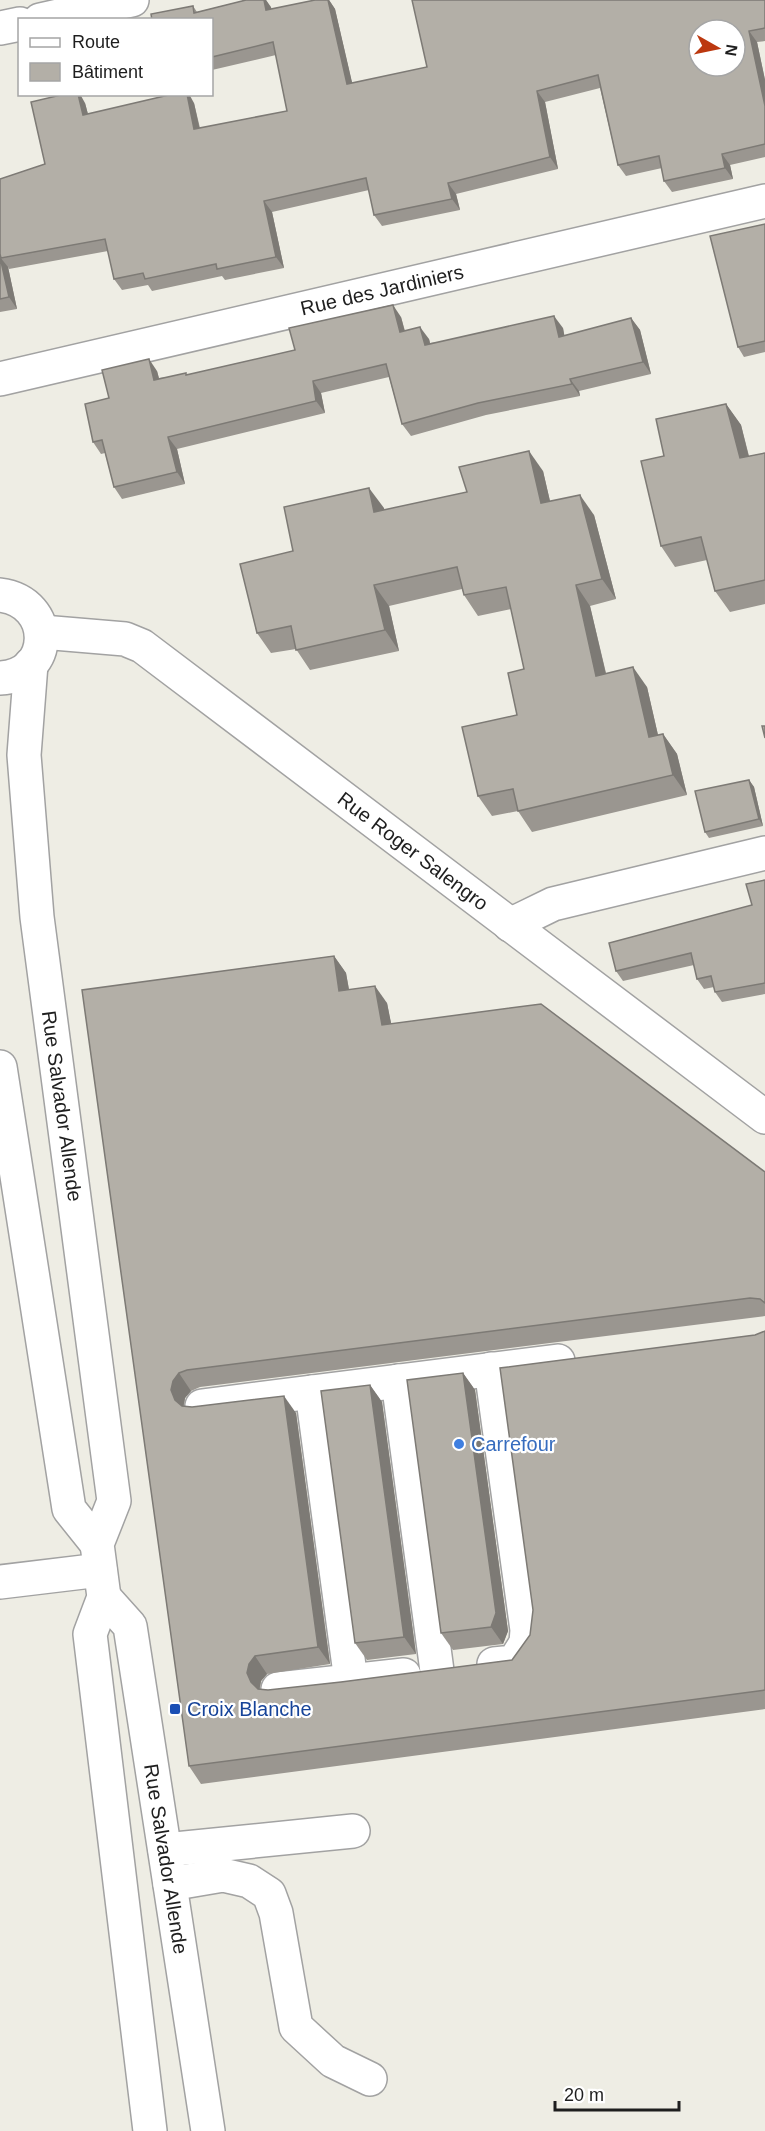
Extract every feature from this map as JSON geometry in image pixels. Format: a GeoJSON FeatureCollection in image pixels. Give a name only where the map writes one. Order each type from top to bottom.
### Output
{"type":"FeatureCollection","features":[{"type":"Feature","properties":{"kind":"street"},"geometry":{"type":"LineString","coordinates":[[49,18],[132,0]]}},
{"type":"Feature","properties":{"kind":"street"},"geometry":{"type":"LineString","coordinates":[[0,28],[18,24]]}},
{"type":"Feature","properties":{"kind":"street","name":"Rue des Jardiniers"},"geometry":{"type":"LineString","coordinates":[[0,380],[765,201]]}},
{"type":"Feature","properties":{"kind":"street"},"geometry":{"type":"LineString","coordinates":[[4,590],[28,605],[37,618],[42,632]]}},
{"type":"Feature","properties":{"kind":"street","name":"Rue Salvador Allende"},"geometry":{"type":"LineString","coordinates":[[42,632],[39,650],[32,664],[24,755],[37,917],[114,1501],[90,1634],[150,2131]]}},
{"type":"Feature","properties":{"kind":"street","name":"Rue Roger Salengro"},"geometry":{"type":"LineString","coordinates":[[42,632],[124,639],[142,646],[765,1117]]}},
{"type":"Feature","properties":{"kind":"street"},"geometry":{"type":"LineString","coordinates":[[0,678],[18,675],[32,664]]}},
{"type":"Feature","properties":{"kind":"street"},"geometry":{"type":"LineString","coordinates":[[510,926],[552,904],[765,852]]}},
{"type":"Feature","properties":{"kind":"street","name":"Rue Salvador Allende"},"geometry":{"type":"LineString","coordinates":[[0,1067],[69,1509],[130,1626],[208,2131]]}},
{"type":"Feature","properties":{"kind":"street"},"geometry":{"type":"LineString","coordinates":[[202,1406],[582,1358]]}},
{"type":"Feature","properties":{"kind":"street"},"geometry":{"type":"LineString","coordinates":[[278,1689],[514,1662],[526,1643],[527,1630],[491,1369]]}},
{"type":"Feature","properties":{"kind":"street"},"geometry":{"type":"LineString","coordinates":[[398,1381],[437,1671]]}},
{"type":"Feature","properties":{"kind":"street"},"geometry":{"type":"LineString","coordinates":[[312,1392],[351,1681]]}},
{"type":"Feature","properties":{"kind":"street"},"geometry":{"type":"LineString","coordinates":[[0,1582],[100,1570]]}},
{"type":"Feature","properties":{"kind":"street"},"geometry":{"type":"LineString","coordinates":[[165,1850],[353,1831]]}},
{"type":"Feature","properties":{"kind":"street"},"geometry":{"type":"LineString","coordinates":[[170,1884],[223,1875],[249,1881],[269,1894],[276,1913],[296,2027],[333,2061],[370,2079]]}},
{"type":"Feature","properties":{"kind":"building"},"geometry":{"type":"Polygon","coordinates":[[[246,0],[264,0],[266,10],[315,0],[328,0],[347,84],[427,67],[412,0],[765,0],[765,28],[749,31],[765,106],[765,144],[722,154],[725,168],[664,181],[659,156],[618,165],[598,75],[537,91],[550,157],[448,183],[452,199],[374,215],[366,178],[264,201],[276,257],[217,269],[216,264],[145,279],[143,273],[114,279],[105,239],[1,258],[0,179],[45,164],[31,102],[56,96],[78,96],[83,115],[164,96],[187,96],[194,129],[287,111],[273,42],[213,57],[213,18],[152,18],[151,14],[193,6],[194,13],[246,0]]]}},
{"type":"Feature","properties":{"kind":"building"},"geometry":{"type":"Polygon","coordinates":[[[765,224],[765,341],[738,347],[710,236],[765,224]]]}},
{"type":"Feature","properties":{"kind":"building"},"geometry":{"type":"Polygon","coordinates":[[[0,257],[9,297],[0,299],[0,257]]]}},
{"type":"Feature","properties":{"kind":"building"},"geometry":{"type":"Polygon","coordinates":[[[393,305],[400,332],[420,327],[425,345],[554,316],[559,337],[631,318],[643,362],[570,379],[572,384],[478,403],[402,424],[386,364],[313,381],[316,401],[168,437],[177,472],[114,487],[102,440],[93,442],[85,404],[109,398],[102,370],[149,359],[154,380],[186,373],[186,375],[295,350],[289,328],[393,305]]]}},
{"type":"Feature","properties":{"kind":"building"},"geometry":{"type":"Polygon","coordinates":[[[726,404],[740,458],[765,453],[765,580],[715,591],[701,537],[661,546],[641,461],[664,456],[656,419],[726,404]]]}},
{"type":"Feature","properties":{"kind":"building"},"geometry":{"type":"Polygon","coordinates":[[[529,451],[541,503],[580,495],[602,579],[576,585],[596,676],[633,667],[649,737],[663,734],[673,775],[518,811],[513,789],[478,796],[462,727],[517,715],[508,673],[524,669],[506,587],[464,595],[457,567],[374,585],[385,630],[296,650],[291,626],[257,633],[240,564],[293,551],[284,507],[369,488],[374,512],[467,492],[459,467],[529,451]]]}},
{"type":"Feature","properties":{"kind":"building"},"geometry":{"type":"Polygon","coordinates":[[[749,780],[759,819],[705,832],[695,791],[749,780]]]}},
{"type":"Feature","properties":{"kind":"building"},"geometry":{"type":"Polygon","coordinates":[[[765,880],[765,983],[715,992],[711,976],[697,979],[691,953],[616,971],[609,943],[752,905],[746,884],[765,880]]]}},
{"type":"Feature","properties":{"kind":"building","name":"Carrefour"},"geometry":{"type":"Polygon","coordinates":[[[334,956],[339,991],[375,986],[382,1025],[541,1004],[765,1172],[765,1303],[760,1299],[750,1298],[187,1370],[179,1373],[173,1381],[171,1390],[175,1400],[182,1406],[192,1407],[284,1396],[318,1647],[255,1656],[249,1664],[247,1673],[251,1682],[258,1689],[268,1690],[512,1660],[530,1635],[533,1610],[500,1368],[755,1335],[765,1331],[765,1690],[189,1766],[82,990],[334,956]]]}},
{"type":"Feature","properties":{"kind":"building"},"geometry":{"type":"Polygon","coordinates":[[[463,1373],[496,1613],[491,1627],[441,1633],[407,1380],[463,1373]]]}},
{"type":"Feature","properties":{"kind":"building"},"geometry":{"type":"Polygon","coordinates":[[[370,1385],[404,1637],[355,1643],[321,1391],[370,1385]]]}},
{"type":"Feature","properties":{"kind":"place","name":"Carrefour"},"geometry":{"type":"Point","coordinates":[459,1444]}},
{"type":"Feature","properties":{"kind":"place","name":"Croix Blanche"},"geometry":{"type":"Point","coordinates":[175,1709]}}]}
